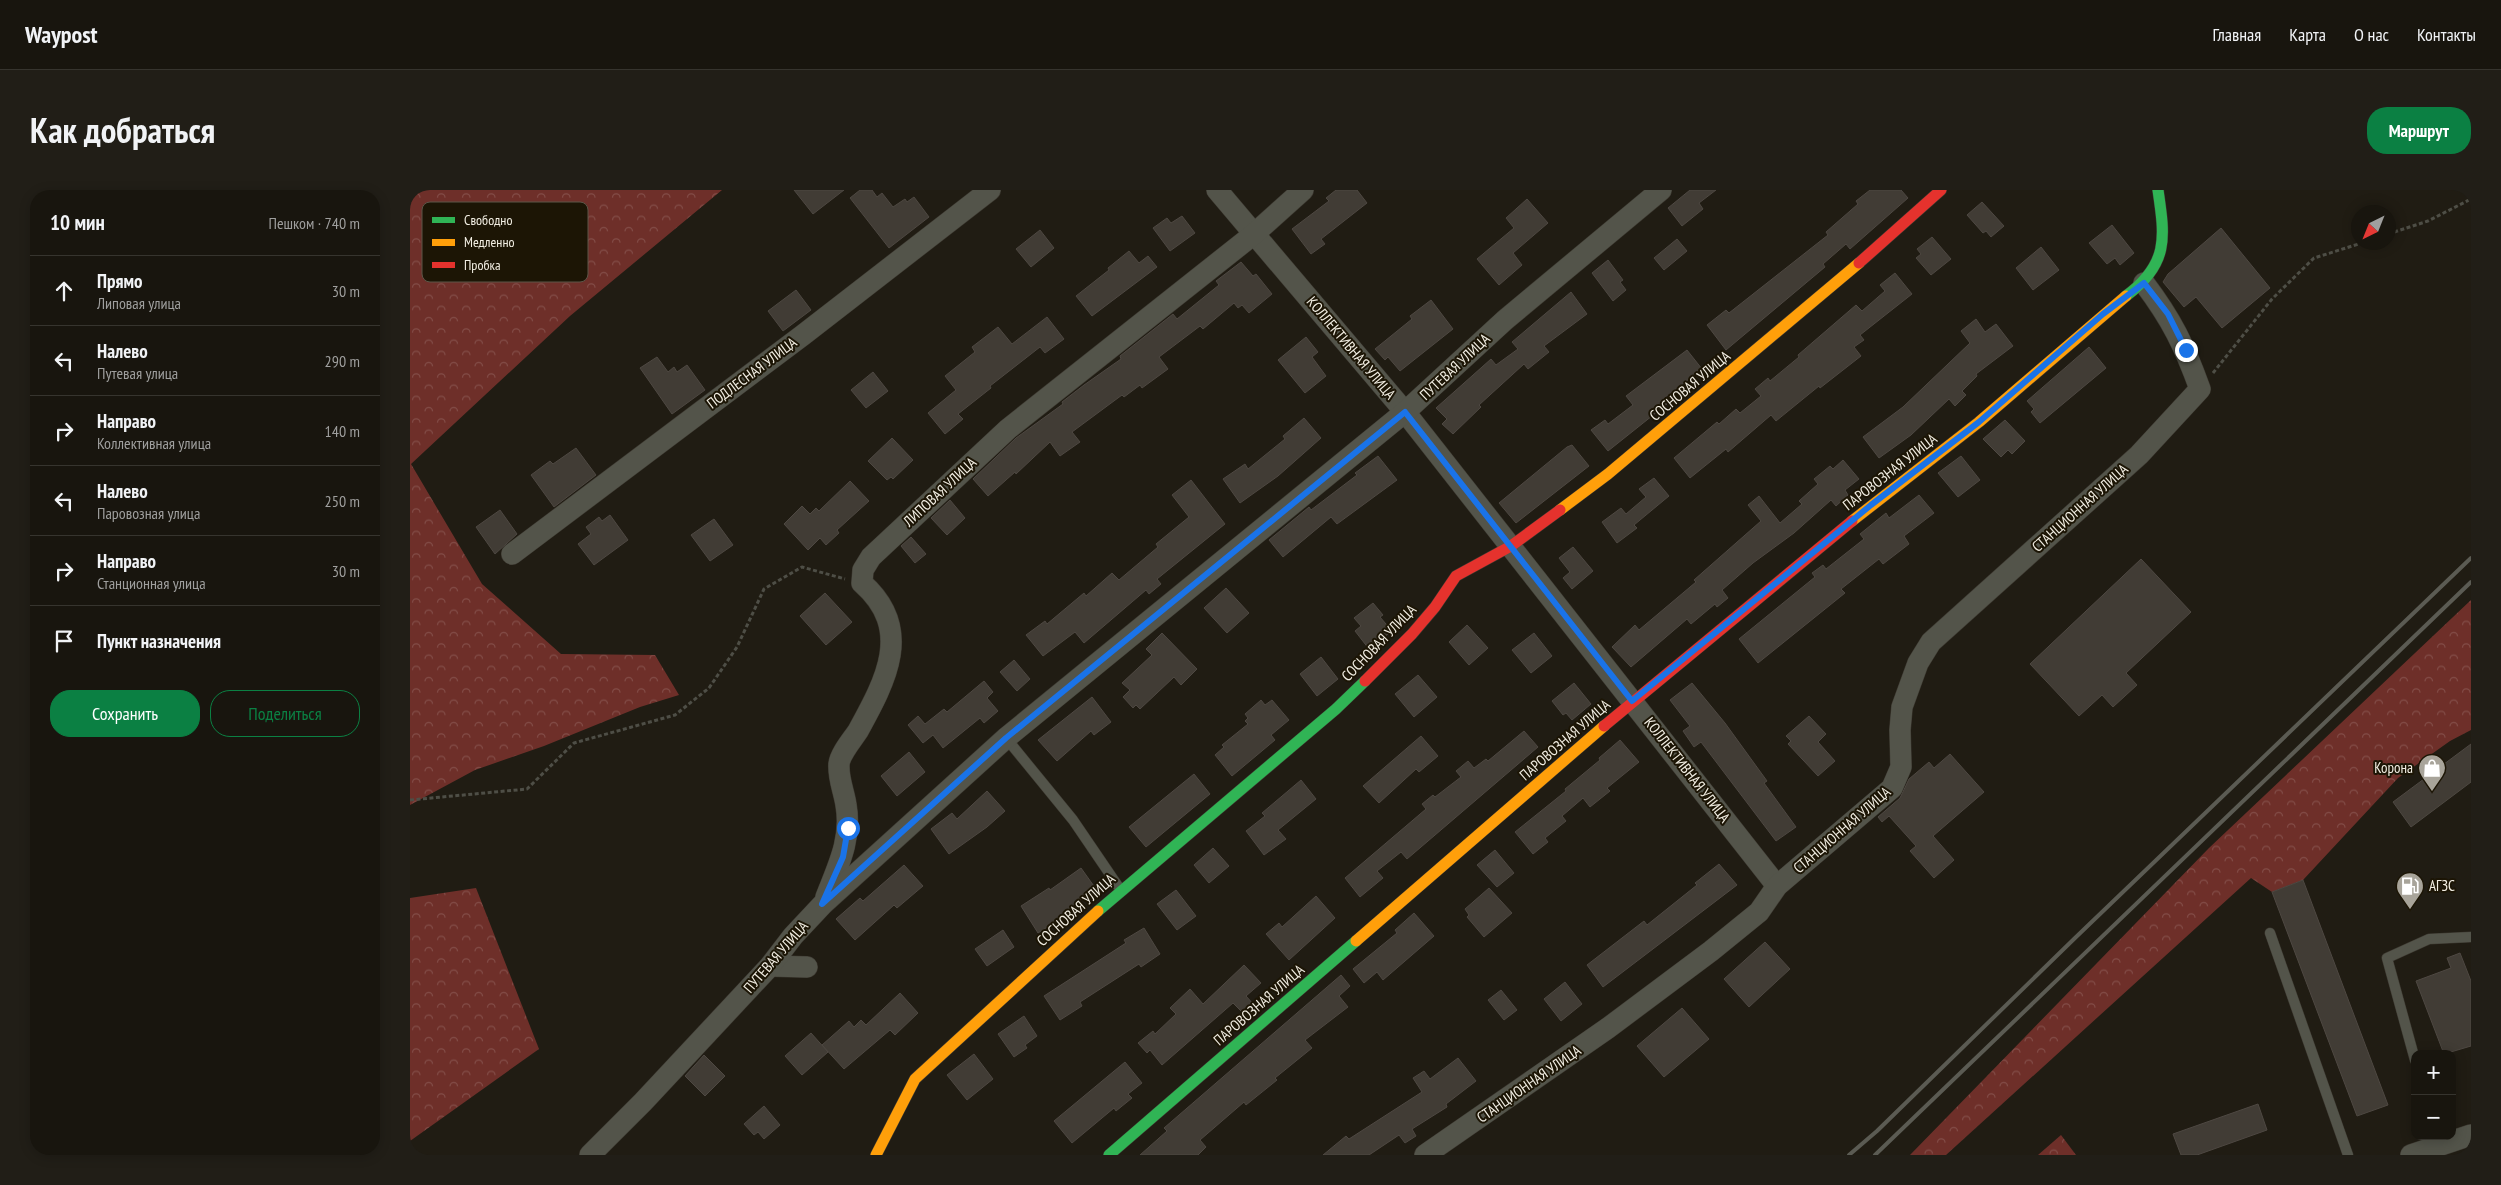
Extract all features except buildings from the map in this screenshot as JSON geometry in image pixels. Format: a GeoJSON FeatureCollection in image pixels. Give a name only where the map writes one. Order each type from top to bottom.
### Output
{"type":"FeatureCollection","features":[{"type":"Feature","properties":{"kind":"street","name":"ПОДЛЕСНАЯ УЛИЦА"},"geometry":{"type":"LineString","coordinates":[[512,554],[803,335],[990,190]]}},
{"type":"Feature","properties":{"kind":"street","name":"КОЛЛЕКТИВНАЯ УЛИЦА"},"geometry":{"type":"LineString","coordinates":[[1217,190],[1405,412],[1777,886]]}},
{"type":"Feature","properties":{"kind":"street","name":"ЛИПОВАЯ УЛИЦА"},"geometry":{"type":"LineString","coordinates":[[862,583],[863,570],[871,557],[1008,428],[1254,234],[1303,190]]}},
{"type":"Feature","properties":{"kind":"street","name":"ПУТЕВАЯ УЛИЦА"},"geometry":{"type":"LineString","coordinates":[[590,1155],[770,966],[793,936],[822,904],[1006,738],[1405,412],[1505,320],[1661,190]]}},
{"type":"Feature","properties":{"kind":"street","name":"СОСНОВАЯ УЛИЦА"},"geometry":{"type":"LineString","coordinates":[[876,1155],[915,1079],[1121,890],[1336,709],[1412,634],[1435,607],[1456,576],[1511,546],[1608,474],[1867,256],[1941,190]]}},
{"type":"Feature","properties":{"kind":"street"},"geometry":{"type":"LineString","coordinates":[[2158,190],[2164,234],[2159,258],[2144,283],[2168,314],[2186,350],[2200,389]]}},
{"type":"Feature","properties":{"kind":"street","name":"ПАРОВОЗНАЯ УЛИЦА"},"geometry":{"type":"LineString","coordinates":[[1109,1155],[1632,701],[1871,505],[1979,422],[2103,314],[2144,283]]}},
{"type":"Feature","properties":{"kind":"street","name":"СТАНЦИОННАЯ УЛИЦА"},"geometry":{"type":"LineString","coordinates":[[1426,1155],[1608,1028],[1711,952],[1759,912],[1777,886],[1892,788],[1902,767],[1900,730],[1902,707],[1918,663],[1932,642],[2139,455],[2200,389]]}},
{"type":"Feature","properties":{"kind":"street"},"geometry":{"type":"LineString","coordinates":[[822,904],[843,857],[848,828],[846,805],[840,781],[839,762],[880,688],[892,650],[890,623],[884,608],[874,594],[862,583]]}},
{"type":"Feature","properties":{"kind":"street"},"geometry":{"type":"LineString","coordinates":[[770,966],[807,967]]}},
{"type":"Feature","properties":{"kind":"street"},"geometry":{"type":"LineString","coordinates":[[2410,1155],[2437,1141],[2471,1134]]}},
{"type":"Feature","properties":{"kind":"lane"},"geometry":{"type":"LineString","coordinates":[[1006,738],[1074,820],[1121,890]]}},
{"type":"Feature","properties":{"kind":"lane"},"geometry":{"type":"LineString","coordinates":[[2270,933],[2348,1155]]}},
{"type":"Feature","properties":{"kind":"lane"},"geometry":{"type":"LineString","coordinates":[[2412,1050],[2387,958],[2429,939],[2471,938]]}},
{"type":"Feature","properties":{"kind":"path"},"geometry":{"type":"LineString","coordinates":[[2396,231],[2428,220],[2471,199]]}},
{"type":"Feature","properties":{"kind":"path"},"geometry":{"type":"LineString","coordinates":[[2200,389],[2272,299],[2314,258],[2351,246]]}},
{"type":"Feature","properties":{"kind":"path"},"geometry":{"type":"LineString","coordinates":[[410,800],[527,789],[574,743],[675,715],[709,688],[737,647],[764,589],[802,566],[862,583]]}},
{"type":"Feature","properties":{"kind":"green space"},"geometry":{"type":"Polygon","coordinates":[[[410,190],[722,190],[570,316],[411,464],[482,584],[561,654],[655,655],[679,695],[640,707],[544,746],[475,770],[410,805],[410,190]]]}},
{"type":"Feature","properties":{"kind":"green space"},"geometry":{"type":"Polygon","coordinates":[[[2471,600],[2471,730],[2450,741],[2398,778],[2303,880],[2272,892],[2251,878],[1946,1155],[1910,1155],[2209,848],[2471,600]]]}},
{"type":"Feature","properties":{"kind":"green space"},"geometry":{"type":"Polygon","coordinates":[[[476,888],[539,1049],[410,1141],[410,898],[476,888]]]}},
{"type":"Feature","properties":{"kind":"green space"},"geometry":{"type":"Polygon","coordinates":[[[2061,1135],[2076,1155],[2038,1155],[2061,1135]]]}},
{"type":"Feature","properties":{"kind":"railway"},"geometry":{"type":"LineString","coordinates":[[1849,1155],[1877,1131],[2471,558]]}},
{"type":"Feature","properties":{"kind":"railway"},"geometry":{"type":"LineString","coordinates":[[1875,1155],[2471,582]]}},
{"type":"Feature","properties":{"kind":"traffic: fast"},"geometry":{"type":"LineString","coordinates":[[2126,296],[2150,273],[2161,249],[2162,222],[2158,190]]}},
{"type":"Feature","properties":{"kind":"traffic: fast"},"geometry":{"type":"LineString","coordinates":[[1098,911],[1336,709],[1365,681]]}},
{"type":"Feature","properties":{"kind":"traffic: fast"},"geometry":{"type":"LineString","coordinates":[[1109,1155],[1356,941]]}},
{"type":"Feature","properties":{"kind":"traffic: slow"},"geometry":{"type":"LineString","coordinates":[[1560,510],[1608,474],[1859,263]]}},
{"type":"Feature","properties":{"kind":"traffic: slow"},"geometry":{"type":"LineString","coordinates":[[1852,521],[1979,422],[2126,296]]}},
{"type":"Feature","properties":{"kind":"traffic: slow"},"geometry":{"type":"LineString","coordinates":[[1356,941],[1604,726]]}},
{"type":"Feature","properties":{"kind":"traffic: slow"},"geometry":{"type":"LineString","coordinates":[[876,1155],[915,1079],[1098,911]]}},
{"type":"Feature","properties":{"kind":"traffic: jam"},"geometry":{"type":"LineString","coordinates":[[1859,263],[1941,190]]}},
{"type":"Feature","properties":{"kind":"traffic: jam"},"geometry":{"type":"LineString","coordinates":[[1365,681],[1412,634],[1435,607],[1456,576],[1511,546],[1560,510]]}},
{"type":"Feature","properties":{"kind":"traffic: jam"},"geometry":{"type":"LineString","coordinates":[[1604,726],[1852,521]]}},
{"type":"Feature","properties":{"kind":"place","name":"Корона"},"geometry":{"type":"Point","coordinates":[2432,792]}},
{"type":"Feature","properties":{"kind":"place","name":"АГЗС"},"geometry":{"type":"Point","coordinates":[2410,910]}},
{"type":"Feature","properties":{"kind":"route"},"geometry":{"type":"LineString","coordinates":[[848,828],[843,857],[822,904],[1006,738],[1405,412],[1632,701],[1871,505],[1979,422],[2103,314],[2144,283],[2168,314],[2186,350]]}}]}
